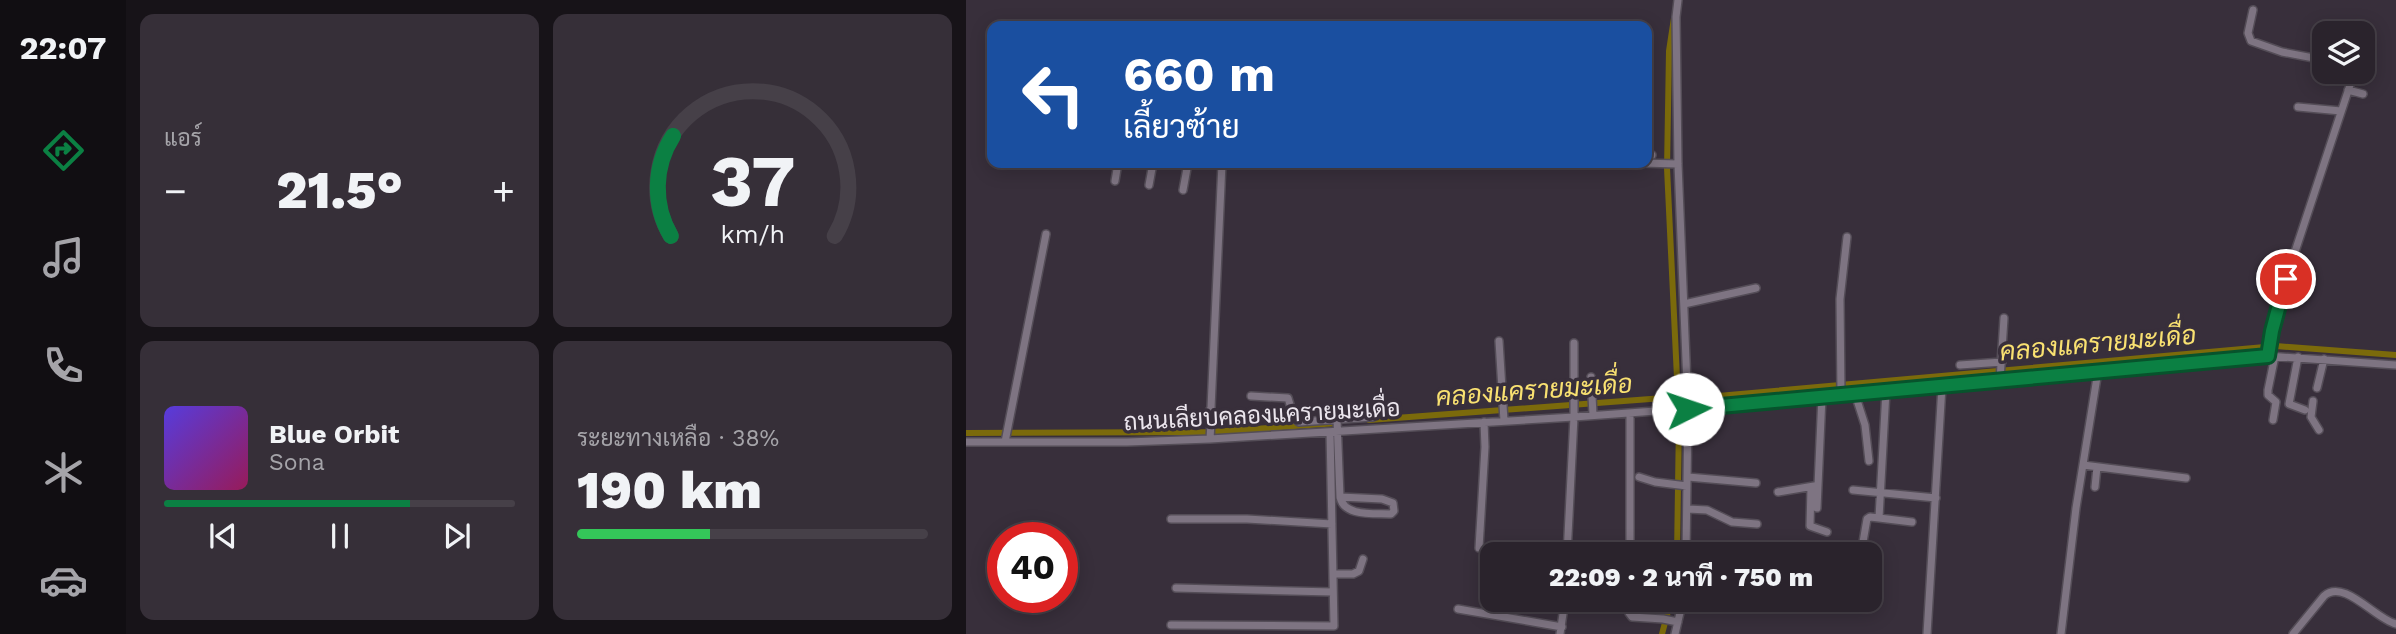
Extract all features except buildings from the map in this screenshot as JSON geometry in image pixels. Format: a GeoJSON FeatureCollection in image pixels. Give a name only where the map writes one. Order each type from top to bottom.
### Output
{"type":"FeatureCollection","features":[{"type":"Feature","properties":{"kind":"street"},"geometry":{"type":"LineString","coordinates":[[1678,0],[1674,164],[1684,304],[1684,405],[1688,477],[1681,486]]}},
{"type":"Feature","properties":{"kind":"street"},"geometry":{"type":"LineString","coordinates":[[2253,10],[2248,33],[2251,41],[2312,57]]}},
{"type":"Feature","properties":{"kind":"street"},"geometry":{"type":"LineString","coordinates":[[2273,419],[2276,402],[2268,395],[2270,352],[2286,279],[2349,84]]}},
{"type":"Feature","properties":{"kind":"street"},"geometry":{"type":"LineString","coordinates":[[2348,90],[2363,94]]}},
{"type":"Feature","properties":{"kind":"street"},"geometry":{"type":"LineString","coordinates":[[2298,107],[2342,111]]}},
{"type":"Feature","properties":{"kind":"street"},"geometry":{"type":"LineString","coordinates":[[1652,163],[1674,164]]}},
{"type":"Feature","properties":{"kind":"street"},"geometry":{"type":"LineString","coordinates":[[1115,181],[1117,168]]}},
{"type":"Feature","properties":{"kind":"street"},"geometry":{"type":"LineString","coordinates":[[1149,185],[1152,168]]}},
{"type":"Feature","properties":{"kind":"street"},"geometry":{"type":"LineString","coordinates":[[1183,190],[1187,168]]}},
{"type":"Feature","properties":{"kind":"street"},"geometry":{"type":"LineString","coordinates":[[1211,432],[1214,419],[1211,408],[1222,168]]}},
{"type":"Feature","properties":{"kind":"street"},"geometry":{"type":"LineString","coordinates":[[1006,436],[1046,234]]}},
{"type":"Feature","properties":{"kind":"street"},"geometry":{"type":"LineString","coordinates":[[1841,389],[1840,299],[1847,237]]}},
{"type":"Feature","properties":{"kind":"street"},"geometry":{"type":"LineString","coordinates":[[1684,304],[1756,288]]}},
{"type":"Feature","properties":{"kind":"street"},"geometry":{"type":"LineString","coordinates":[[1960,365],[2001,371],[2004,318]]}},
{"type":"Feature","properties":{"kind":"street"},"geometry":{"type":"LineString","coordinates":[[1499,341],[1503,415]]}},
{"type":"Feature","properties":{"kind":"street"},"geometry":{"type":"LineString","coordinates":[[1568,542],[1574,343]]}},
{"type":"Feature","properties":{"kind":"street","name":"ถนนเลียบคลองแครายมะเดื่อ"},"geometry":{"type":"LineString","coordinates":[[966,442],[1006,436],[1484,422],[1503,415],[1592,410],[1630,413],[1684,405],[1822,396],[1841,389],[1855,394],[1942,386],[2001,371],[2098,371],[2270,352],[2396,365]]}},
{"type":"Feature","properties":{"kind":"street"},"geometry":{"type":"LineString","coordinates":[[2298,357],[2289,404],[2305,410]]}},
{"type":"Feature","properties":{"kind":"street"},"geometry":{"type":"LineString","coordinates":[[2317,388],[2324,359]]}},
{"type":"Feature","properties":{"kind":"street"},"geometry":{"type":"LineString","coordinates":[[2061,634],[2098,371]]}},
{"type":"Feature","properties":{"kind":"street"},"geometry":{"type":"LineString","coordinates":[[1591,377],[1592,410]]}},
{"type":"Feature","properties":{"kind":"street"},"geometry":{"type":"LineString","coordinates":[[1927,634],[1942,386]]}},
{"type":"Feature","properties":{"kind":"street"},"geometry":{"type":"LineString","coordinates":[[1879,518],[1886,391]]}},
{"type":"Feature","properties":{"kind":"street"},"geometry":{"type":"LineString","coordinates":[[1855,394],[1865,425],[1868,461]]}},
{"type":"Feature","properties":{"kind":"street"},"geometry":{"type":"LineString","coordinates":[[1251,396],[1288,398],[1296,421],[1336,427],[1373,416]]}},
{"type":"Feature","properties":{"kind":"street"},"geometry":{"type":"LineString","coordinates":[[1822,396],[1810,526],[1827,532]]}},
{"type":"Feature","properties":{"kind":"street"},"geometry":{"type":"LineString","coordinates":[[2314,401],[2311,417],[2319,430]]}},
{"type":"Feature","properties":{"kind":"street"},"geometry":{"type":"LineString","coordinates":[[1630,413],[1630,542]]}},
{"type":"Feature","properties":{"kind":"street"},"geometry":{"type":"LineString","coordinates":[[1479,548],[1484,422]]}},
{"type":"Feature","properties":{"kind":"street"},"geometry":{"type":"LineString","coordinates":[[1336,427],[1340,497],[1341,504],[1347,509],[1361,512],[1391,514],[1394,511],[1393,503],[1382,499],[1340,497]]}},
{"type":"Feature","properties":{"kind":"street"},"geometry":{"type":"LineString","coordinates":[[1171,625],[1334,630],[1332,524],[1336,427]]}},
{"type":"Feature","properties":{"kind":"street"},"geometry":{"type":"LineString","coordinates":[[2083,465],[2186,478]]}},
{"type":"Feature","properties":{"kind":"street"},"geometry":{"type":"LineString","coordinates":[[2095,486],[2097,467]]}},
{"type":"Feature","properties":{"kind":"street"},"geometry":{"type":"LineString","coordinates":[[1639,477],[1681,486]]}},
{"type":"Feature","properties":{"kind":"street"},"geometry":{"type":"LineString","coordinates":[[1688,477],[1756,483]]}},
{"type":"Feature","properties":{"kind":"street"},"geometry":{"type":"LineString","coordinates":[[1681,486],[1688,509],[1687,542]]}},
{"type":"Feature","properties":{"kind":"street"},"geometry":{"type":"LineString","coordinates":[[1778,492],[1815,486]]}},
{"type":"Feature","properties":{"kind":"street"},"geometry":{"type":"LineString","coordinates":[[1815,486],[1817,508]]}},
{"type":"Feature","properties":{"kind":"street"},"geometry":{"type":"LineString","coordinates":[[1853,490],[1936,498]]}},
{"type":"Feature","properties":{"kind":"street"},"geometry":{"type":"LineString","coordinates":[[1361,498],[1361,512]]}},
{"type":"Feature","properties":{"kind":"street"},"geometry":{"type":"LineString","coordinates":[[1688,509],[1707,510],[1732,522],[1757,524]]}},
{"type":"Feature","properties":{"kind":"street"},"geometry":{"type":"LineString","coordinates":[[1863,542],[1867,519],[1870,517],[1912,522]]}},
{"type":"Feature","properties":{"kind":"street"},"geometry":{"type":"LineString","coordinates":[[1171,519],[1247,519],[1332,524]]}},
{"type":"Feature","properties":{"kind":"street"},"geometry":{"type":"LineString","coordinates":[[1333,574],[1353,574],[1359,571],[1363,559]]}},
{"type":"Feature","properties":{"kind":"street"},"geometry":{"type":"LineString","coordinates":[[1176,588],[1333,592]]}},
{"type":"Feature","properties":{"kind":"street"},"geometry":{"type":"LineString","coordinates":[[2293,634],[2328,592],[2337,591],[2346,593],[2387,622],[2396,624]]}},
{"type":"Feature","properties":{"kind":"street"},"geometry":{"type":"LineString","coordinates":[[1458,609],[1561,631],[1563,612]]}},
{"type":"Feature","properties":{"kind":"street"},"geometry":{"type":"LineString","coordinates":[[1629,612],[1632,617],[1671,621]]}},
{"type":"Feature","properties":{"kind":"street"},"geometry":{"type":"LineString","coordinates":[[1675,634],[1671,621],[1676,612]]}},
{"type":"Feature","properties":{"kind":"waterway"},"geometry":{"type":"LineString","coordinates":[[1674,18],[1669,51],[1667,168],[1679,420],[1677,542]]}},
{"type":"Feature","properties":{"kind":"waterway","name":"คลองแครายมะเดื่อ"},"geometry":{"type":"LineString","coordinates":[[1369,420],[1677,397],[1684,399],[2276,346],[2396,355]]}},
{"type":"Feature","properties":{"kind":"waterway","name":"คลองแครายมะเดื่อ"},"geometry":{"type":"LineString","coordinates":[[966,433],[1212,432],[1338,423]]}},
{"type":"Feature","properties":{"kind":"waterway"},"geometry":{"type":"LineString","coordinates":[[1662,634],[1668,612]]}},
{"type":"Feature","properties":{"kind":"route"},"geometry":{"type":"LineString","coordinates":[[1688,409],[2268,356],[2286,279]]}}]}
